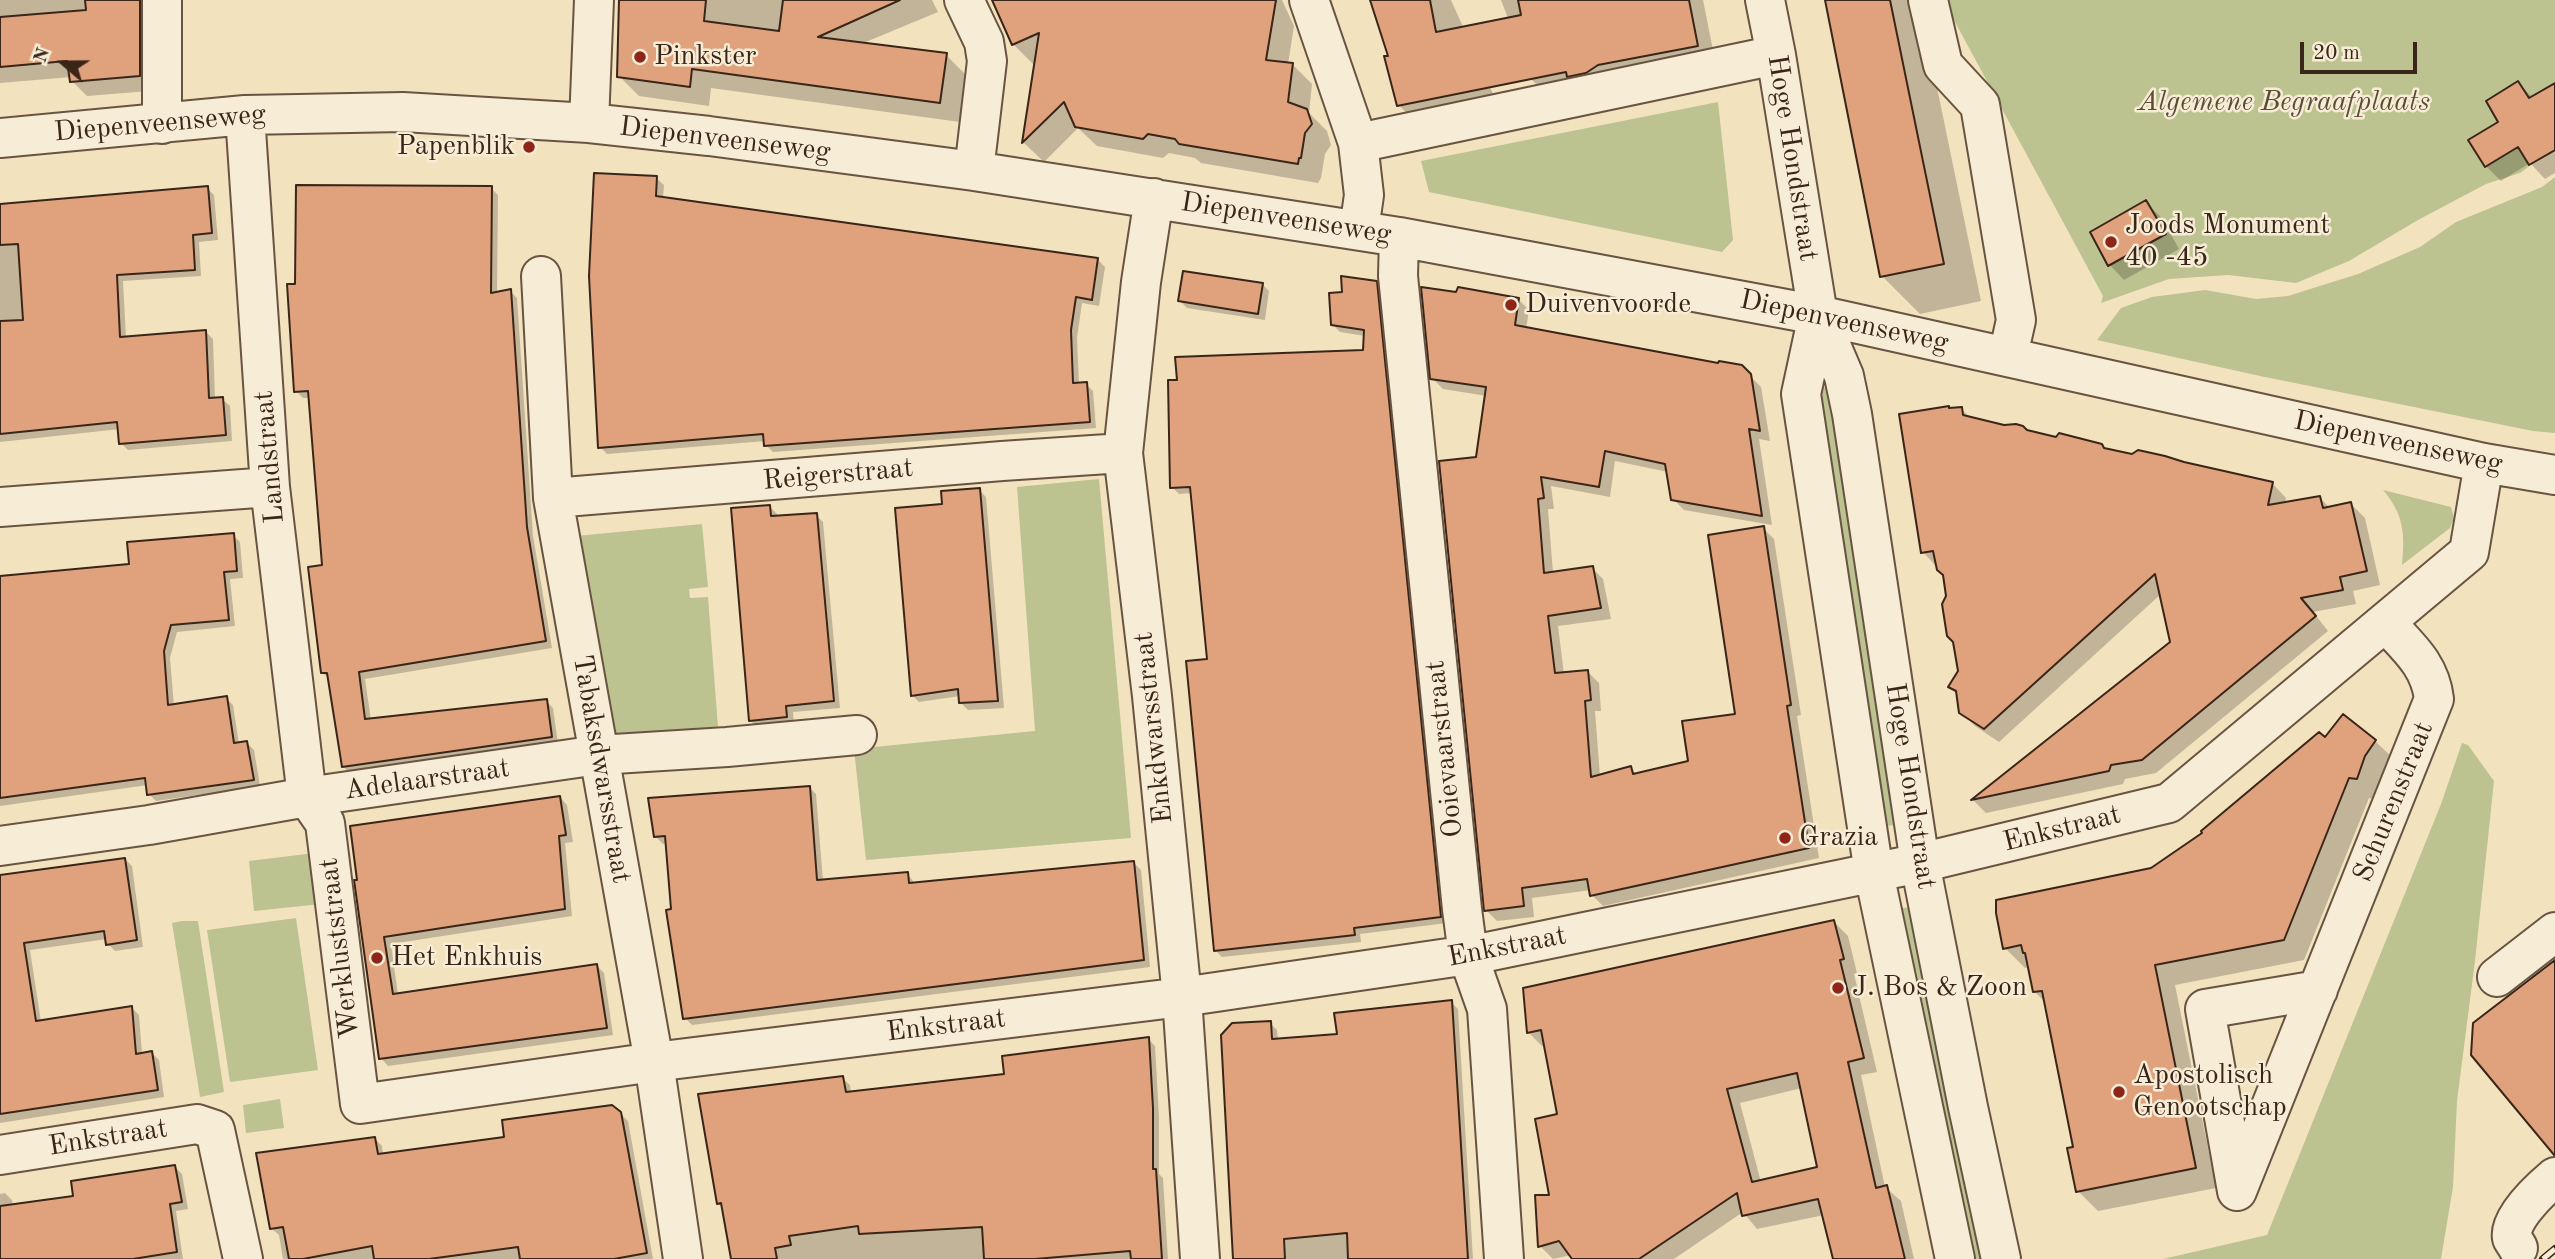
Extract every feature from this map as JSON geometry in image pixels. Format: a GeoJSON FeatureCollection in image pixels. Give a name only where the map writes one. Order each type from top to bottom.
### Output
{"type":"FeatureCollection","features":[{"type":"Feature","properties":{"kind":"street"},"geometry":{"type":"LineString","coordinates":[[162,0],[162,124]]}},
{"type":"Feature","properties":{"kind":"street"},"geometry":{"type":"LineString","coordinates":[[589,123],[594,0]]}},
{"type":"Feature","properties":{"kind":"street"},"geometry":{"type":"LineString","coordinates":[[964,0],[984,42],[987,61],[974,172]]}},
{"type":"Feature","properties":{"kind":"street"},"geometry":{"type":"LineString","coordinates":[[1309,0],[1358,143],[1364,195],[1359,230]]}},
{"type":"Feature","properties":{"kind":"street","name":"Hoge Hondstraat"},"geometry":{"type":"LineString","coordinates":[[1765,0],[1818,316],[1844,376],[1852,414],[1920,863],[2001,1259]]}},
{"type":"Feature","properties":{"kind":"street"},"geometry":{"type":"LineString","coordinates":[[1928,0],[1943,65],[1980,105],[2016,320],[2008,356]]}},
{"type":"Feature","properties":{"kind":"street"},"geometry":{"type":"LineString","coordinates":[[1358,143],[1776,55]]}},
{"type":"Feature","properties":{"kind":"street","name":"Diepenveenseweg"},"geometry":{"type":"LineString","coordinates":[[0,138],[245,114],[404,112],[589,123],[709,136],[1154,198],[1399,237],[1818,316],[2484,463],[2555,475]]}},
{"type":"Feature","properties":{"kind":"street","name":"Landstraat"},"geometry":{"type":"LineString","coordinates":[[245,114],[270,487],[307,797]]}},
{"type":"Feature","properties":{"kind":"street","name":"Enkdwarsstraat"},"geometry":{"type":"LineString","coordinates":[[1154,198],[1140,282],[1124,453],[1182,997],[1200,1259]]}},
{"type":"Feature","properties":{"kind":"street","name":"Ooievaarstraat"},"geometry":{"type":"LineString","coordinates":[[1399,237],[1400,303],[1468,955],[1486,1009],[1504,1259]]}},
{"type":"Feature","properties":{"kind":"street","name":"Tabaksdwarsstraat"},"geometry":{"type":"LineString","coordinates":[[541,276],[553,498],[654,1062],[683,1259]]}},
{"type":"Feature","properties":{"kind":"street","name":"Hoge Hondstraat"},"geometry":{"type":"LineString","coordinates":[[1818,316],[1801,394],[1874,873],[1955,1259]]}},
{"type":"Feature","properties":{"kind":"street","name":"Reigerstraat"},"geometry":{"type":"LineString","coordinates":[[553,498],[1124,453]]}},
{"type":"Feature","properties":{"kind":"street","name":"Enkstraat"},"geometry":{"type":"LineString","coordinates":[[360,1104],[654,1062],[1182,997],[1468,955],[1874,873],[2169,803],[2469,552],[2484,463]]}},
{"type":"Feature","properties":{"kind":"street"},"geometry":{"type":"LineString","coordinates":[[0,507],[270,487]]}},
{"type":"Feature","properties":{"kind":"street","name":"Schurenstraat"},"geometry":{"type":"LineString","coordinates":[[2318,990],[2205,1009],[2238,1191],[2434,699],[2432,681],[2420,660],[2386,623]]}},
{"type":"Feature","properties":{"kind":"street","name":"Adelaarstraat"},"geometry":{"type":"LineString","coordinates":[[0,846],[149,825],[307,797],[597,755],[858,735]]}},
{"type":"Feature","properties":{"kind":"street","name":"Werkluststraat"},"geometry":{"type":"LineString","coordinates":[[307,797],[325,823],[360,1104]]}},
{"type":"Feature","properties":{"kind":"street"},"geometry":{"type":"LineString","coordinates":[[2497,977],[2555,932]]}},
{"type":"Feature","properties":{"kind":"street","name":"Enkstraat"},"geometry":{"type":"LineString","coordinates":[[0,1155],[197,1124],[215,1130],[243,1259]]}},
{"type":"Feature","properties":{"kind":"street"},"geometry":{"type":"LineString","coordinates":[[2518,1248],[2512,1238],[2514,1224],[2541,1189],[2555,1177]]}},
{"type":"Feature","properties":{"kind":"green space","name":"Algemene Begraafplaats"},"geometry":{"type":"Polygon","coordinates":[[[1946,0],[2555,0],[2555,147],[2520,173],[2486,184],[2349,261],[2296,283],[2228,275],[2169,279],[2101,303],[2103,296],[1948,9],[1946,0]]]}},
{"type":"Feature","properties":{"kind":"green space"},"geometry":{"type":"Polygon","coordinates":[[[1718,102],[1733,240],[1722,252],[1429,192],[1421,161],[1718,102]]]}},
{"type":"Feature","properties":{"kind":"green space"},"geometry":{"type":"Polygon","coordinates":[[[2555,177],[2555,433],[2533,431],[2260,376],[2097,340],[2121,308],[2152,297],[2205,290],[2256,299],[2288,296],[2358,274],[2420,247],[2456,222],[2542,187],[2555,177]]]}},
{"type":"Feature","properties":{"kind":"green space"},"geometry":{"type":"Polygon","coordinates":[[[1835,386],[1902,824],[1879,827],[1811,389],[1835,386]]]}},
{"type":"Feature","properties":{"kind":"green space"},"geometry":{"type":"Polygon","coordinates":[[[1099,479],[1131,838],[866,860],[854,749],[1035,731],[1017,487],[1099,479]]]}},
{"type":"Feature","properties":{"kind":"green space"},"geometry":{"type":"Polygon","coordinates":[[[2383,490],[2451,507],[2454,518],[2450,528],[2402,565],[2402,525],[2383,490]]]}},
{"type":"Feature","properties":{"kind":"green space"},"geometry":{"type":"Polygon","coordinates":[[[702,524],[708,587],[689,589],[690,598],[708,597],[718,727],[617,736],[609,730],[576,536],[702,524]]]}},
{"type":"Feature","properties":{"kind":"green space"},"geometry":{"type":"Polygon","coordinates":[[[2462,743],[2468,745],[2494,781],[2457,1101],[2453,1187],[2441,1259],[2163,1259],[2267,1235],[2441,804],[2462,743]]]}},
{"type":"Feature","properties":{"kind":"green space"},"geometry":{"type":"Polygon","coordinates":[[[315,853],[321,904],[254,911],[249,861],[315,853]]]}},
{"type":"Feature","properties":{"kind":"green space"},"geometry":{"type":"Polygon","coordinates":[[[1916,906],[1989,1259],[1967,1259],[1891,910],[1916,906]]]}},
{"type":"Feature","properties":{"kind":"green space"},"geometry":{"type":"Polygon","coordinates":[[[296,918],[318,1070],[230,1082],[207,930],[296,918]]]}},
{"type":"Feature","properties":{"kind":"green space"},"geometry":{"type":"Polygon","coordinates":[[[198,921],[224,1092],[200,1097],[172,923],[198,921]]]}},
{"type":"Feature","properties":{"kind":"green space"},"geometry":{"type":"Polygon","coordinates":[[[280,1099],[284,1128],[246,1133],[243,1105],[280,1099]]]}},
{"type":"Feature","properties":{"kind":"building"},"geometry":{"type":"Polygon","coordinates":[[[85,0],[140,0],[140,76],[70,82],[67,61],[0,67],[0,17],[86,10],[85,0]]]}},
{"type":"Feature","properties":{"kind":"building"},"geometry":{"type":"Polygon","coordinates":[[[619,0],[706,0],[704,21],[779,31],[783,0],[900,0],[818,37],[947,53],[940,103],[692,69],[690,87],[617,77],[619,0]]]}},
{"type":"Feature","properties":{"kind":"building"},"geometry":{"type":"Polygon","coordinates":[[[992,0],[1276,0],[1266,60],[1293,63],[1288,102],[1307,109],[1312,124],[1305,133],[1298,164],[1179,144],[1175,139],[1148,134],[1143,139],[1075,127],[1064,102],[1022,143],[1039,33],[1012,45],[992,0]]]}},
{"type":"Feature","properties":{"kind":"building"},"geometry":{"type":"Polygon","coordinates":[[[1370,0],[1430,0],[1436,32],[1521,15],[1518,0],[1689,0],[1698,46],[1598,65],[1586,73],[1567,77],[1566,72],[1397,106],[1384,56],[1388,56],[1370,0]]]}},
{"type":"Feature","properties":{"kind":"building"},"geometry":{"type":"Polygon","coordinates":[[[1825,0],[1890,0],[1944,264],[1880,277],[1825,0]]]}},
{"type":"Feature","properties":{"kind":"building"},"geometry":{"type":"Polygon","coordinates":[[[2518,81],[2529,98],[2555,83],[2555,150],[2529,165],[2518,147],[2485,167],[2468,140],[2498,122],[2486,101],[2518,81]]]}},
{"type":"Feature","properties":{"kind":"building"},"geometry":{"type":"Polygon","coordinates":[[[594,173],[657,176],[656,196],[1098,258],[1092,300],[1076,297],[1071,330],[1073,383],[1087,382],[1090,422],[764,446],[763,434],[598,448],[589,276],[594,173]]]}},
{"type":"Feature","properties":{"kind":"building"},"geometry":{"type":"Polygon","coordinates":[[[296,185],[492,186],[491,293],[511,289],[527,527],[546,641],[359,672],[365,719],[547,699],[552,737],[342,767],[327,673],[321,673],[308,567],[322,565],[308,391],[294,392],[287,284],[295,284],[296,185]]]}},
{"type":"Feature","properties":{"kind":"building"},"geometry":{"type":"Polygon","coordinates":[[[208,186],[212,233],[193,235],[195,270],[117,275],[120,337],[206,330],[209,398],[223,397],[226,435],[119,444],[117,422],[0,434],[0,321],[23,320],[18,244],[0,245],[0,204],[208,186]]]}},
{"type":"Feature","properties":{"kind":"building"},"geometry":{"type":"Polygon","coordinates":[[[2146,200],[2166,234],[2108,266],[2090,232],[2146,200]]]}},
{"type":"Feature","properties":{"kind":"building"},"geometry":{"type":"Polygon","coordinates":[[[1183,271],[1263,283],[1258,314],[1178,301],[1183,271]]]}},
{"type":"Feature","properties":{"kind":"building"},"geometry":{"type":"Polygon","coordinates":[[[1341,276],[1377,281],[1441,917],[1354,928],[1355,935],[1214,951],[1186,661],[1207,659],[1190,487],[1170,488],[1168,380],[1177,380],[1175,357],[1363,350],[1364,330],[1331,325],[1329,293],[1342,292],[1341,276]]]}},
{"type":"Feature","properties":{"kind":"building"},"geometry":{"type":"Polygon","coordinates":[[[1421,287],[1456,292],[1458,287],[1519,298],[1515,325],[1718,363],[1742,365],[1751,374],[1760,431],[1749,429],[1762,516],[1671,500],[1665,464],[1605,451],[1599,487],[1541,477],[1544,498],[1538,499],[1544,573],[1593,566],[1601,608],[1548,616],[1555,673],[1588,670],[1591,700],[1585,701],[1591,777],[1631,766],[1633,774],[1688,761],[1682,721],[1735,714],[1708,535],[1764,526],[1791,705],[1787,706],[1809,848],[1590,896],[1587,879],[1522,888],[1524,906],[1484,911],[1439,461],[1476,457],[1486,387],[1430,379],[1421,287]]]}},
{"type":"Feature","properties":{"kind":"building"},"geometry":{"type":"Polygon","coordinates":[[[1949,406],[1962,407],[1963,415],[2004,425],[2016,424],[2027,430],[2056,437],[2059,433],[2102,444],[2104,448],[2132,454],[2138,450],[2273,482],[2268,505],[2320,496],[2323,508],[2351,502],[2367,571],[2340,577],[2343,590],[2301,598],[2316,616],[2142,760],[2111,765],[2109,771],[1971,800],[2170,642],[2155,574],[1984,729],[1959,713],[1956,691],[1948,687],[1958,671],[1953,642],[1947,636],[1942,604],[1946,596],[1943,575],[1937,570],[1933,551],[1921,553],[1899,414],[1949,406]]]}},
{"type":"Feature","properties":{"kind":"building"},"geometry":{"type":"Polygon","coordinates":[[[980,488],[998,701],[959,703],[958,689],[911,696],[895,508],[942,504],[941,491],[980,488]]]}},
{"type":"Feature","properties":{"kind":"building"},"geometry":{"type":"Polygon","coordinates":[[[770,505],[771,516],[817,513],[834,701],[786,706],[787,717],[749,721],[731,508],[770,505]]]}},
{"type":"Feature","properties":{"kind":"building"},"geometry":{"type":"Polygon","coordinates":[[[234,533],[237,571],[224,572],[229,620],[171,625],[164,651],[168,705],[227,696],[234,743],[247,741],[254,780],[147,795],[145,778],[0,798],[0,576],[129,564],[127,542],[234,533]]]}},
{"type":"Feature","properties":{"kind":"building"},"geometry":{"type":"Polygon","coordinates":[[[2343,714],[2376,740],[2365,756],[2357,779],[2349,778],[2284,940],[2155,965],[2196,1168],[2076,1192],[2067,1148],[2073,1147],[2042,991],[2033,992],[2021,945],[2003,949],[1996,900],[2151,868],[2202,833],[2201,831],[2319,732],[2325,737],[2343,714]]]}},
{"type":"Feature","properties":{"kind":"building"},"geometry":{"type":"Polygon","coordinates":[[[810,786],[817,880],[908,872],[909,883],[1134,861],[1144,960],[683,1019],[666,910],[671,909],[665,836],[654,837],[648,798],[810,786]]]}},
{"type":"Feature","properties":{"kind":"building"},"geometry":{"type":"Polygon","coordinates":[[[560,796],[566,835],[559,836],[565,909],[384,937],[393,994],[597,964],[607,1028],[379,1059],[354,880],[357,880],[350,826],[560,796]]]}},
{"type":"Feature","properties":{"kind":"building"},"geometry":{"type":"Polygon","coordinates":[[[125,858],[137,940],[106,945],[104,931],[24,943],[36,1021],[132,1006],[136,1054],[152,1051],[158,1090],[0,1114],[0,875],[125,858]]]}},
{"type":"Feature","properties":{"kind":"building"},"geometry":{"type":"Polygon","coordinates":[[[1834,920],[1844,959],[1840,960],[1864,1058],[1848,1062],[1876,1188],[1887,1185],[1905,1259],[1833,1259],[1818,1199],[1742,1216],[1737,1193],[1639,1259],[1572,1259],[1559,1241],[1538,1247],[1535,1195],[1549,1195],[1535,1119],[1557,1114],[1541,1030],[1527,1033],[1523,988],[1834,920]],[[1797,1073],[1727,1089],[1752,1182],[1817,1167],[1797,1073]]]}},
{"type":"Feature","properties":{"kind":"building"},"geometry":{"type":"Polygon","coordinates":[[[2555,960],[2555,1156],[2471,1055],[2473,1023],[2555,960]]]}},
{"type":"Feature","properties":{"kind":"building"},"geometry":{"type":"Polygon","coordinates":[[[1452,1000],[1468,1259],[1348,1259],[1347,1233],[1284,1239],[1285,1259],[1233,1259],[1221,1035],[1232,1023],[1271,1021],[1272,1039],[1337,1034],[1334,1013],[1452,1000]]]}},
{"type":"Feature","properties":{"kind":"building"},"geometry":{"type":"Polygon","coordinates":[[[1149,1037],[1153,1169],[1156,1169],[1162,1259],[1131,1259],[1130,1251],[1035,1259],[984,1259],[982,1227],[859,1234],[858,1226],[789,1236],[791,1245],[775,1248],[777,1259],[731,1259],[721,1203],[717,1204],[698,1094],[843,1076],[846,1092],[1004,1074],[1002,1056],[1149,1037]]]}},
{"type":"Feature","properties":{"kind":"building"},"geometry":{"type":"Polygon","coordinates":[[[612,1105],[621,1112],[647,1253],[614,1259],[520,1259],[518,1247],[429,1259],[374,1259],[372,1246],[303,1259],[289,1259],[283,1227],[270,1229],[256,1153],[375,1137],[378,1154],[504,1137],[502,1120],[612,1105]]]}},
{"type":"Feature","properties":{"kind":"building"},"geometry":{"type":"Polygon","coordinates":[[[175,1165],[182,1202],[170,1204],[177,1252],[133,1259],[0,1259],[0,1206],[73,1196],[71,1181],[175,1165]]]}},
{"type":"Feature","properties":{"kind":"railway"},"geometry":{"type":"LineString","coordinates":[[2543,1259],[2555,1249]]}},
{"type":"Feature","properties":{"kind":"place","name":"Pinkster"},"geometry":{"type":"Point","coordinates":[640,57]}},
{"type":"Feature","properties":{"kind":"place","name":"Papenblik"},"geometry":{"type":"Point","coordinates":[529,147]}},
{"type":"Feature","properties":{"kind":"place","name":"Joods Monument 40 -45"},"geometry":{"type":"Point","coordinates":[2111,242]}},
{"type":"Feature","properties":{"kind":"place","name":"Duivenvoorde"},"geometry":{"type":"Point","coordinates":[1511,305]}},
{"type":"Feature","properties":{"kind":"place","name":"Grazia"},"geometry":{"type":"Point","coordinates":[1785,838]}},
{"type":"Feature","properties":{"kind":"place","name":"Het Enkhuis"},"geometry":{"type":"Point","coordinates":[377,958]}},
{"type":"Feature","properties":{"kind":"place","name":"J. Bos & Zoon"},"geometry":{"type":"Point","coordinates":[1838,988]}},
{"type":"Feature","properties":{"kind":"place","name":"Apostolisch Genootschap"},"geometry":{"type":"Point","coordinates":[2119,1092]}}]}
